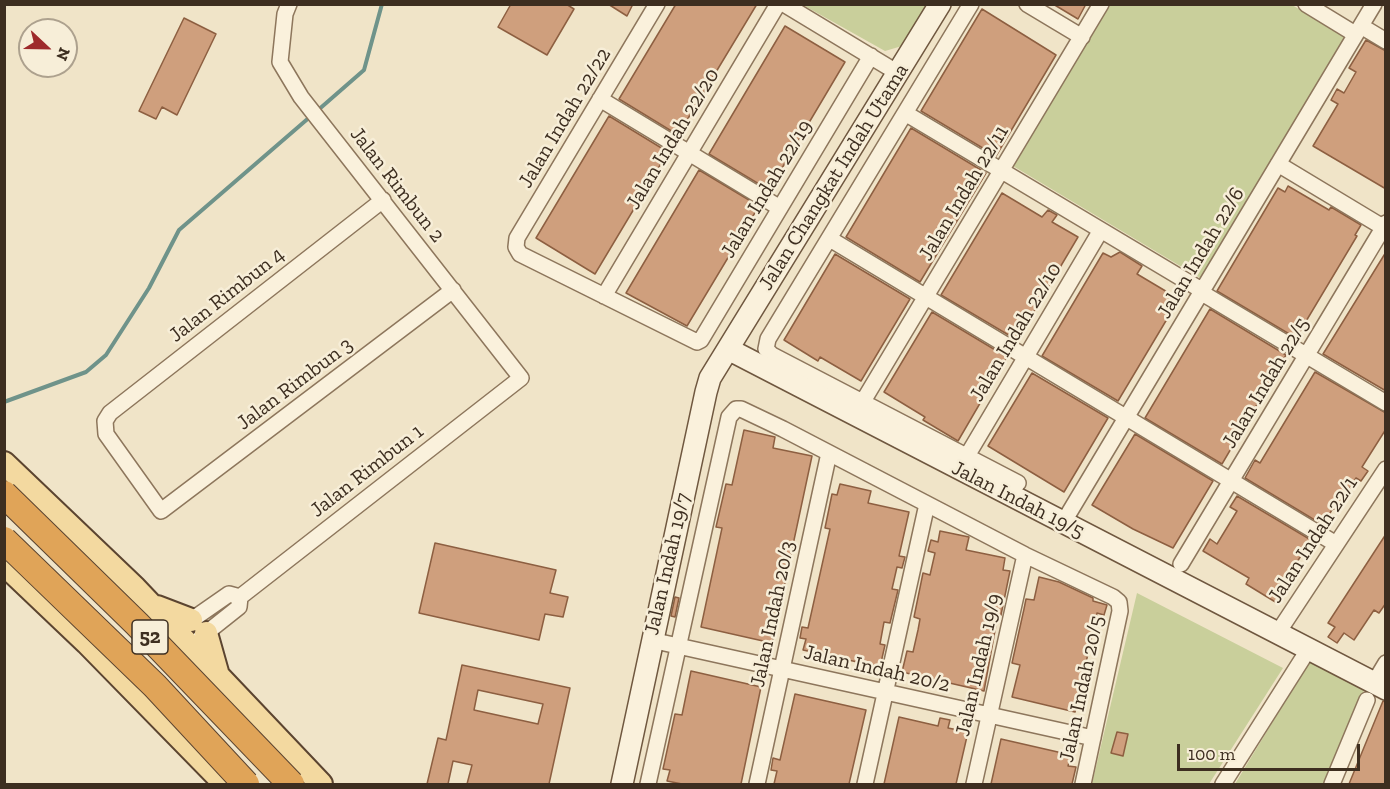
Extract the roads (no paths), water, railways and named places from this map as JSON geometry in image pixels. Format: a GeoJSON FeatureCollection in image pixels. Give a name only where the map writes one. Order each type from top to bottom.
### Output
{"type":"FeatureCollection","features":[{"type":"Feature","properties":{"kind":"highway","name":"52"},"geometry":{"type":"LineString","coordinates":[[4,494],[137,624],[291,784]]}},
{"type":"Feature","properties":{"kind":"highway","name":"52"},"geometry":{"type":"LineString","coordinates":[[4,540],[155,686],[246,784]]}},
{"type":"Feature","properties":{"kind":"main road"},"geometry":{"type":"LineString","coordinates":[[4,463],[142,596],[195,630],[218,676],[321,784]]}},
{"type":"Feature","properties":{"kind":"main road"},"geometry":{"type":"LineString","coordinates":[[4,564],[87,643],[225,784]]}},
{"type":"Feature","properties":{"kind":"main road"},"geometry":{"type":"LineString","coordinates":[[87,643],[101,648],[109,647],[124,636],[131,627],[142,596]]}},
{"type":"Feature","properties":{"kind":"main road"},"geometry":{"type":"LineString","coordinates":[[132,689],[195,630]]}},
{"type":"Feature","properties":{"kind":"main road"},"geometry":{"type":"LineString","coordinates":[[188,747],[185,731],[195,711],[209,700],[239,698]]}},
{"type":"Feature","properties":{"kind":"street","name":"Jalan Rimbun 2"},"geometry":{"type":"LineString","coordinates":[[289,4],[285,14],[280,62],[301,97],[521,378]]}},
{"type":"Feature","properties":{"kind":"street","name":"Jalan Indah 22/22"},"geometry":{"type":"LineString","coordinates":[[604,296],[520,254],[516,247],[517,238],[657,4]]}},
{"type":"Feature","properties":{"kind":"street","name":"Jalan Indah 22/20"},"geometry":{"type":"LineString","coordinates":[[604,296],[778,4]]}},
{"type":"Feature","properties":{"kind":"street"},"geometry":{"type":"LineString","coordinates":[[784,4],[898,73]]}},
{"type":"Feature","properties":{"kind":"street","name":"Jalan Changkat Indah Utama"},"geometry":{"type":"LineString","coordinates":[[728,349],[940,4]]}},
{"type":"Feature","properties":{"kind":"street"},"geometry":{"type":"LineString","coordinates":[[971,4],[768,339],[765,349],[772,355],[862,403],[1018,483]]}},
{"type":"Feature","properties":{"kind":"street"},"geometry":{"type":"LineString","coordinates":[[1027,4],[1082,38]]}},
{"type":"Feature","properties":{"kind":"street","name":"Jalan Indah 22/11"},"geometry":{"type":"LineString","coordinates":[[862,403],[1101,4]]}},
{"type":"Feature","properties":{"kind":"street","name":"Jalan Indah 22/6"},"geometry":{"type":"LineString","coordinates":[[1063,523],[1374,4]]}},
{"type":"Feature","properties":{"kind":"street"},"geometry":{"type":"LineString","coordinates":[[1307,5],[1386,41]]}},
{"type":"Feature","properties":{"kind":"street","name":"Jalan Indah 22/19"},"geometry":{"type":"LineString","coordinates":[[604,296],[697,342],[701,340],[871,57]]}},
{"type":"Feature","properties":{"kind":"street"},"geometry":{"type":"LineString","coordinates":[[600,99],[780,208]]}},
{"type":"Feature","properties":{"kind":"street"},"geometry":{"type":"LineString","coordinates":[[905,112],[1386,403]]}},
{"type":"Feature","properties":{"kind":"street"},"geometry":{"type":"LineString","coordinates":[[1278,164],[1385,227]]}},
{"type":"Feature","properties":{"kind":"street","name":"Jalan Rimbun 4"},"geometry":{"type":"LineString","coordinates":[[161,511],[110,440],[105,421],[110,413],[383,200]]}},
{"type":"Feature","properties":{"kind":"street","name":"Jalan Indah 22/5"},"geometry":{"type":"LineString","coordinates":[[1181,564],[1385,227]]}},
{"type":"Feature","properties":{"kind":"street","name":"Jalan Indah 22/10"},"geometry":{"type":"LineString","coordinates":[[967,456],[1101,230]]}},
{"type":"Feature","properties":{"kind":"street"},"geometry":{"type":"LineString","coordinates":[[830,239],[1336,544]]}},
{"type":"Feature","properties":{"kind":"street","name":"Jalan Rimbun 3"},"geometry":{"type":"LineString","coordinates":[[161,511],[453,290]]}},
{"type":"Feature","properties":{"kind":"street","name":"Jalan Indah 19/5"},"geometry":{"type":"LineString","coordinates":[[728,349],[1308,650],[1376,690]]}},
{"type":"Feature","properties":{"kind":"street","name":"Jalan Indah 19/7"},"geometry":{"type":"LineString","coordinates":[[621,784],[706,392],[710,378],[728,349]]}},
{"type":"Feature","properties":{"kind":"street","name":"Jalan Rimbun 1"},"geometry":{"type":"LineString","coordinates":[[195,630],[239,607],[240,597],[521,378]]}},
{"type":"Feature","properties":{"kind":"street"},"geometry":{"type":"LineString","coordinates":[[653,784],[679,646],[729,417],[736,409],[746,411],[1025,555]]}},
{"type":"Feature","properties":{"kind":"street","name":"Jalan Indah 20/3"},"geometry":{"type":"LineString","coordinates":[[757,784],[829,453]]}},
{"type":"Feature","properties":{"kind":"street","name":"Jalan Indah 22/1"},"geometry":{"type":"LineString","coordinates":[[1277,634],[1386,468]]}},
{"type":"Feature","properties":{"kind":"street"},"geometry":{"type":"LineString","coordinates":[[865,784],[927,504]]}},
{"type":"Feature","properties":{"kind":"street","name":"Jalan Indah 20/5"},"geometry":{"type":"LineString","coordinates":[[1025,555],[1119,602],[1120,611],[1083,784]]}},
{"type":"Feature","properties":{"kind":"street","name":"Jalan Indah 19/9"},"geometry":{"type":"LineString","coordinates":[[974,784],[1025,555]]}},
{"type":"Feature","properties":{"kind":"street","name":"Jalan Indah 20/2"},"geometry":{"type":"LineString","coordinates":[[651,640],[1093,738]]}},
{"type":"Feature","properties":{"kind":"street"},"geometry":{"type":"LineString","coordinates":[[1223,784],[1308,650]]}},
{"type":"Feature","properties":{"kind":"street"},"geometry":{"type":"LineString","coordinates":[[1332,784],[1376,690],[1386,663]]}},
{"type":"Feature","properties":{"kind":"waterway"},"geometry":{"type":"LineString","coordinates":[[317,111],[364,70],[382,4]]}},
{"type":"Feature","properties":{"kind":"waterway"},"geometry":{"type":"LineString","coordinates":[[4,402],[86,372],[106,355],[149,288],[179,230],[311,116]]}}]}
